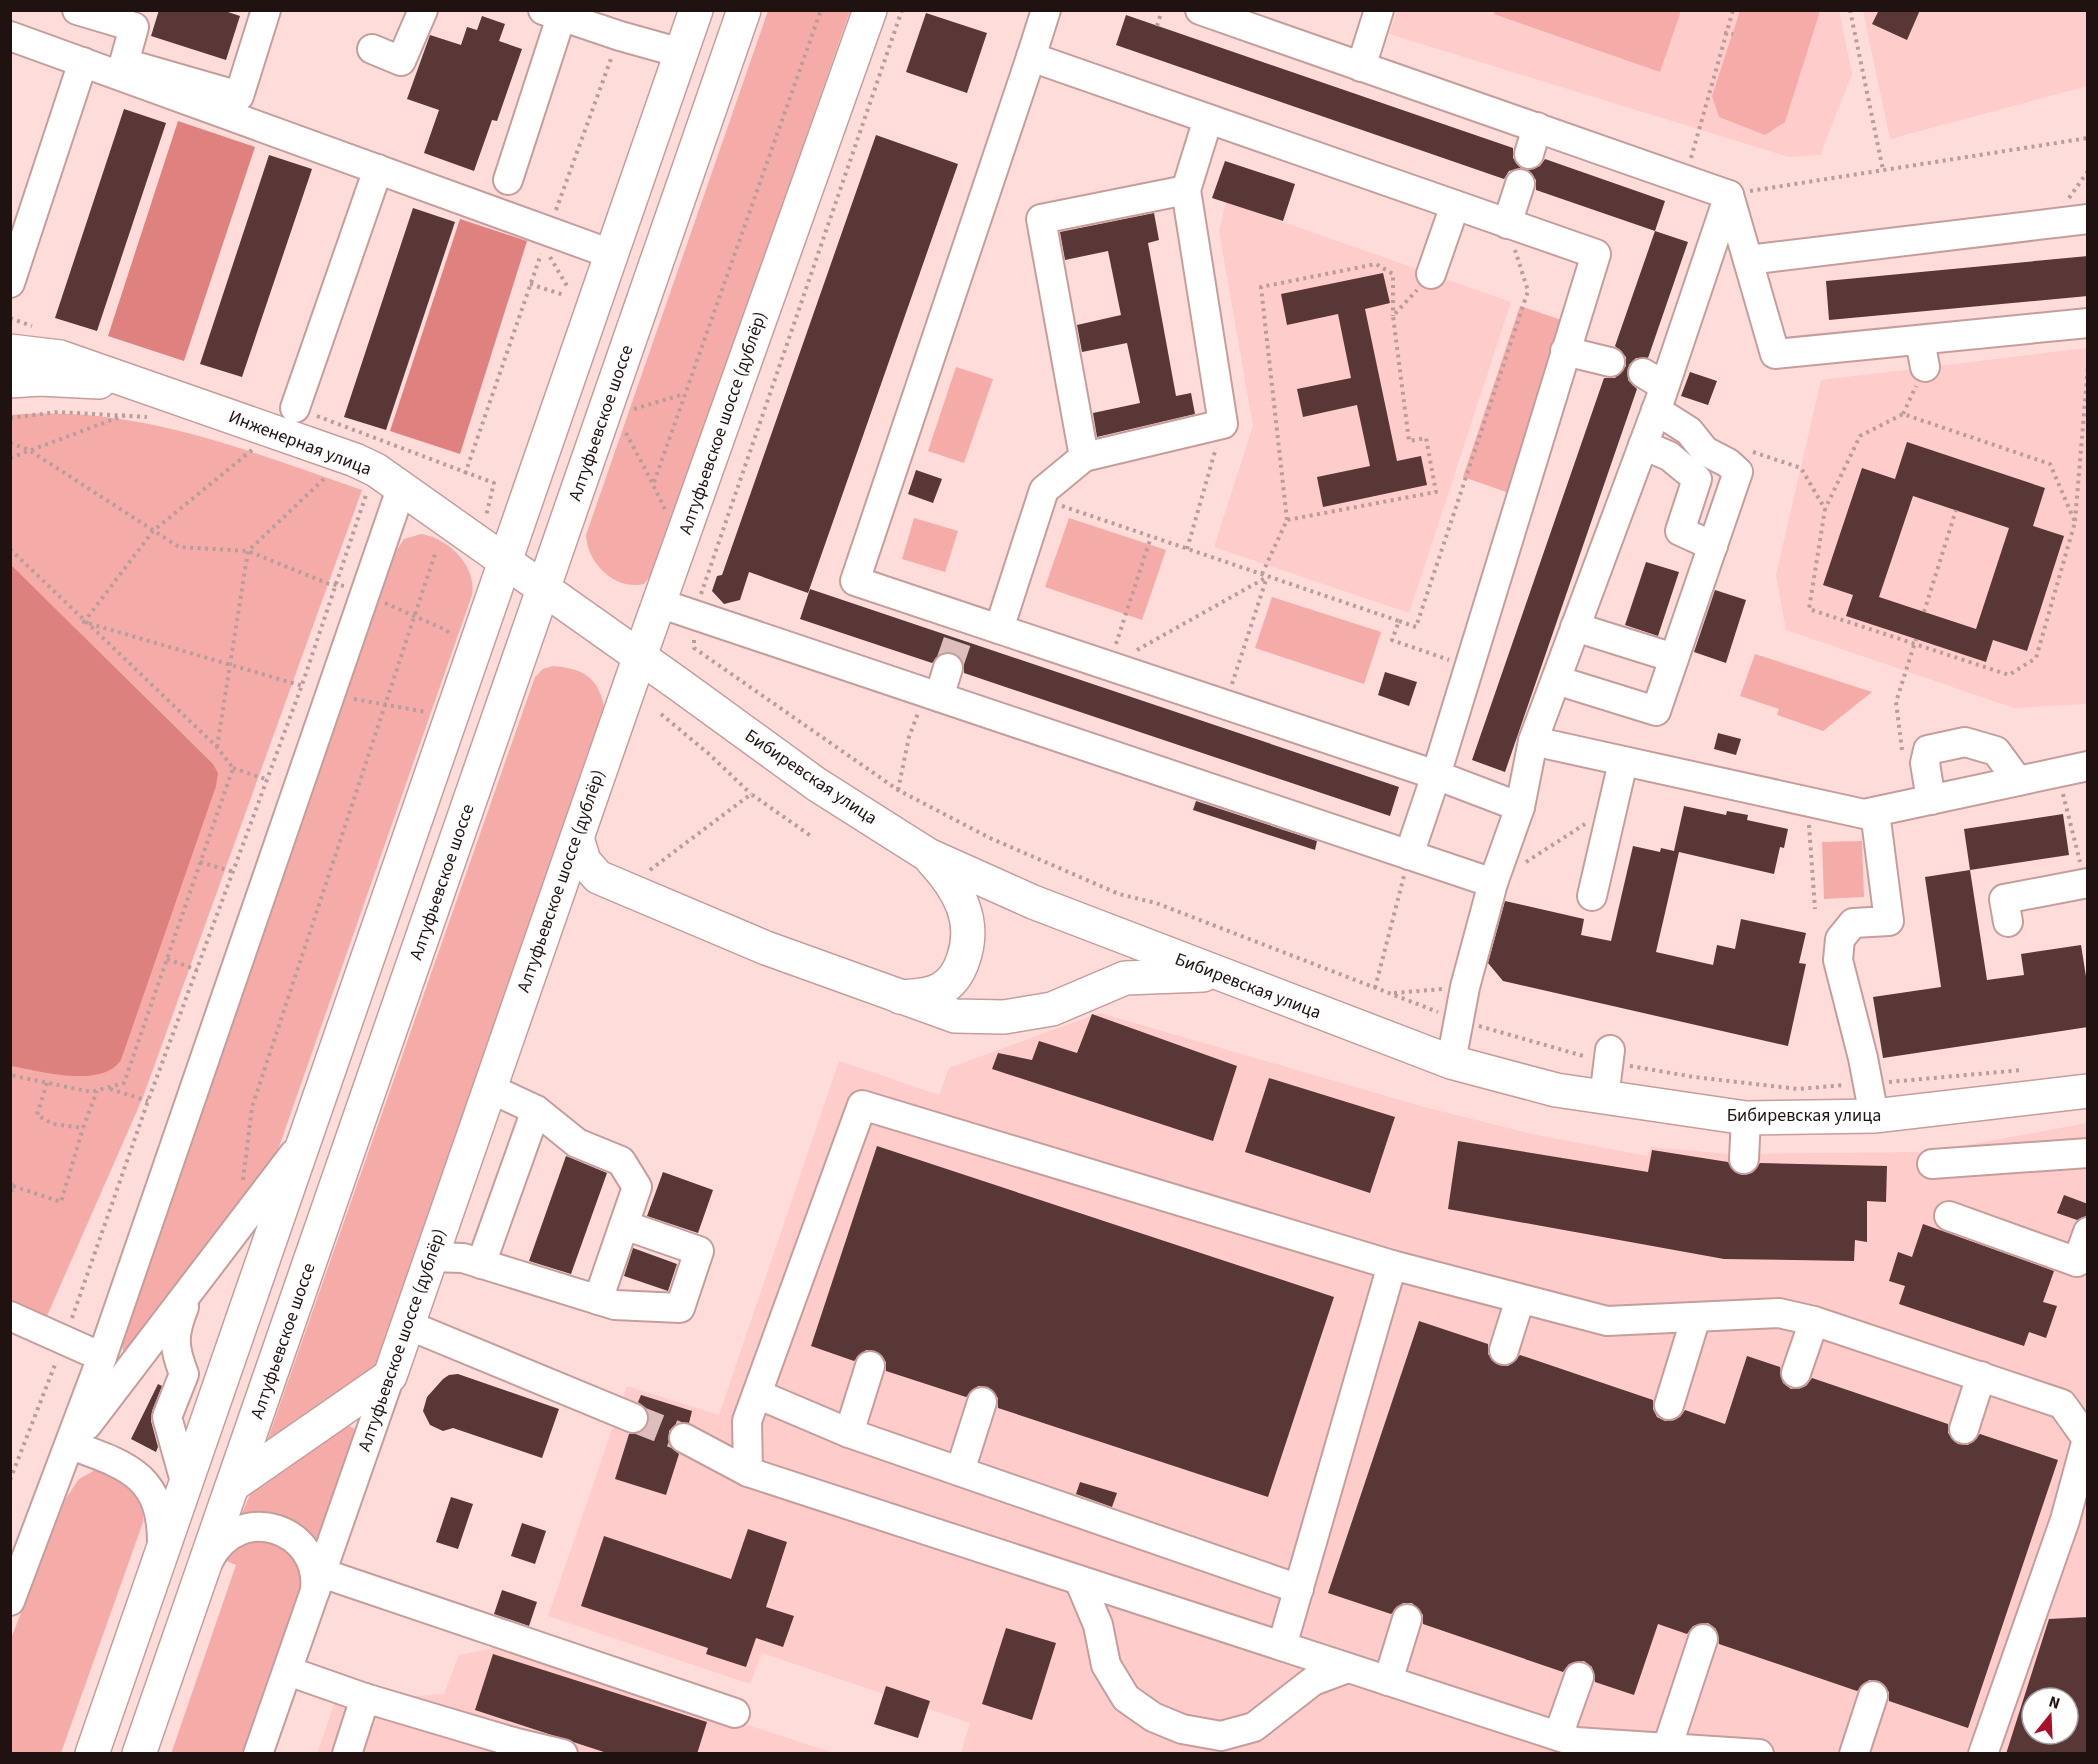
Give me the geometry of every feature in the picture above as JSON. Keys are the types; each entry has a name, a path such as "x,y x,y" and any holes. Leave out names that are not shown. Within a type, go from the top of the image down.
{"main road":[{"path":"92,1754 696,10"},
{"name":"Алтуфьевское шоссе","path":"139,1754 744,10"},
{"name":"Алтуфьевское шоссе (дублёр)","path":"390,1376 548,917 870,10"},
{"name":"Инженерная улица","path":"10,351 60,357 347,457 376,470 505,561"},
{"name":"Инженерная улица","path":"10,381 95,381 177,398"},
{"name":"Бибиревская улица","path":"505,561 816,784 928,855 1033,902 1217,975 1450,1062 1546,1088 1746,1118 1874,1116 2088,1091"},
{"path":"577,838 584,861 598,878 642,884 898,998 955,1016 1004,1017 1052,1009 1125,978 1217,975"},
{"path":"898,998 930,994 942,989 954,979 968,947 970,930 963,905 951,880 928,855"},
{"path":"548,917 568,900 642,884"},
{"path":"233,1485 390,1376"}],"street":[{"path":"77,10 134,27 124,63 239,96 266,10"},
{"path":"372,49 401,61 423,10"},
{"path":"1046,10 855,581 962,628 999,629 1436,775 1520,807"},
{"path":"1200,10 1361,67 1533,141 1729,195"},
{"path":"1361,67 1379,10"},
{"path":"508,180 552,14 681,53"},
{"path":"10,36 612,254"},
{"path":"1030,57 1596,254 1436,775 1409,855"},
{"path":"10,283 83,62"},
{"path":"999,629 1044,490 1084,457 1223,424 1186,189 1208,119"},
{"path":"295,408 378,169"},
{"path":"1507,224 1520,184"},
{"path":"1084,457 1041,219 1186,189"},
{"path":"1729,195 1775,354 1923,353 2088,323"},
{"path":"1450,1062 1465,987 1493,883 1520,807 1533,741 1643,445 1654,390 1729,195"},
{"path":"1431,274 1455,205"},
{"path":"1748,260 2088,219"},
{"path":"10,335 60,357"},
{"path":"1565,351 1610,362"},
{"path":"1556,680 1656,711 1713,546 1738,472 1728,463 1705,451 1654,390"},
{"path":"1643,445 1669,456 1697,479 1680,531 1713,546"},
{"path":"10,1601 71,1445 109,1366 401,489"},
{"path":"659,603 1493,883"},
{"path":"1575,627 1674,658"},
{"path":"932,695 948,668"},
{"path":"1533,741 1849,813 1875,812 2088,766"},
{"path":"1931,800 1925,763 1928,750 1965,742 1996,751 2018,781"},
{"path":"1592,896 1623,762"},
{"path":"1874,1116 1838,960 1840,939 1853,923 1889,921 1875,812"},
{"path":"2008,922 2004,898 2086,883"},
{"path":"1604,1098 1610,1056"},
{"path":"489,1088 536,1110 577,1143 621,1161 637,1187 598,1300"},
{"path":"748,1472 747,1421 862,1105 1392,1265 1607,1321 1779,1313 1814,1321 2062,1404 2087,1439 2065,1520 1983,1754"},
{"path":"481,1264 536,1110"},
{"path":"1744,1159 1746,1118"},
{"path":"109,1366 192,1288 275,1181 312,1120"},
{"path":"1932,1164 2088,1153"},
{"path":"1949,1216 2077,1262 2088,1232"},
{"path":"431,1257 463,1258 615,1305 680,1308 699,1251 624,1225"},
{"path":"1282,1646 1392,1265"},
{"path":"186,1485 167,1417 184,1374 174,1346 175,1335 192,1288"},
{"path":"1504,1350 1520,1299"},
{"path":"10,1316 109,1366"},
{"path":"1669,1405 1696,1317"},
{"path":"1796,1373 1814,1321"},
{"path":"408,1325 633,1418"},
{"path":"849,1433 870,1366"},
{"name":"Алтуфьевское шоссе (дублёр)","path":"258,1754 390,1376"},
{"path":"1964,1429 1981,1376"},
{"path":"757,1394 849,1433 1299,1588"},
{"path":"960,1471 982,1402"},
{"path":"684,1438 748,1472 1576,1742 1759,1754"},
{"path":"71,1445 124,1466 149,1488 160,1509 160,1557"},
{"path":"203,1572 217,1546 233,1531 256,1526 272,1528 295,1541 306,1554 318,1584 735,1713"},
{"path":"1079,1580 1098,1625 1106,1665 1126,1698 1153,1717 1182,1728 1221,1736 1254,1727 1313,1681 1348,1668"},
{"path":"1388,1681 1407,1619"},
{"path":"1667,1748 1703,1639"},
{"path":"288,1671 512,1748 563,1754"},
{"path":"1558,1736 1579,1677"},
{"path":"1854,1754 1873,1696"},
{"path":"347,1754 365,1698"}],"path":[{"path":"653,485 821,10"},
{"path":"902,10 694,615 694,648 823,740 898,790 990,838 1119,894 1156,903 1459,1020 1694,1077 1798,1089 2030,1070"},
{"path":"1157,26 1162,10"},
{"path":"1700,130 1724,33 1733,10"},
{"path":"1850,10 1883,170"},
{"path":"1724,33 1732,34"},
{"path":"1729,195 2088,138"},
{"path":"1041,499 1416,627 1528,291 1507,224"},
{"path":"543,246 567,286"},
{"path":"1262,574 1287,520 1261,287 1376,264 1393,274 1393,316 1409,441 1426,438 1436,492 1287,520"},
{"path":"1393,316 1431,274"},
{"path":"530,284 564,295"},
{"path":"2075,522 2050,464 1903,414 1860,436 1825,509 1809,609 1915,641 2009,675 2036,658 2075,522 2088,366"},
{"path":"632,415 635,407 685,394"},
{"path":"295,408 389,441 494,483"},
{"path":"10,418 58,412 128,414 149,417"},
{"path":"10,458 128,414"},
{"path":"1187,549 1223,424"},
{"path":"628,429 626,435 669,516"},
{"path":"10,443 29,450 179,547 248,551 365,594 446,630 452,636 449,647"},
{"path":"84,622 153,531 255,448 244,444"},
{"path":"1801,468 1825,509"},
{"path":"217,747 232,664 248,551 330,474 320,470"},
{"path":"10,1480 64,1342 148,1101 268,780 369,486"},
{"path":"1924,612 1956,510"},
{"path":"1109,666 1151,537"},
{"path":"10,549 217,747 232,768 268,780"},
{"path":"242,1186 252,1107 435,554"},
{"path":"1109,666 1267,576"},
{"path":"1226,705 1267,576"},
{"path":"1399,621 1392,640 1468,667"},
{"path":"84,622 331,694 427,712 430,701"},
{"path":"1904,759 1896,702 1915,641"},
{"path":"898,790 909,738 932,695"},
{"path":"661,714 709,754 751,794 811,836"},
{"path":"10,1075 97,1091 124,1083 232,768"},
{"path":"2058,772 2086,883"},
{"path":"642,884 751,794"},
{"path":"1808,803 1815,909"},
{"path":"1493,883 1613,805"},
{"path":"1375,988 1409,855"},
{"path":"200,862 234,872"},
{"path":"167,959 197,970"},
{"path":"1392,993 1465,987"},
{"path":"47,1083 37,1115 53,1124 83,1128"},
{"path":"110,1089 148,1101"},
{"path":"10,1196 12,1185 61,1202 83,1128 97,1091"}],"shaded area":[{"path":"1681,10 1660,72 1494,14 1495,11"},
{"path":"768,11 850,11 655,570 644,584 623,583 605,573 597,565 588,546 586,535"},
{"path":"1397,11 1839,11 1852,74 1820,155 1789,157 1389,34"},
{"path":"1740,11 1820,11 1785,122 1765,135 1719,117 1712,96"},
{"path":"1863,11 2087,11 2087,86 1890,139"},
{"path":"178,121 255,147 184,361 108,336"},
{"path":"1226,202 1511,302 1409,613 1214,547 1253,426 1219,231"},
{"path":"460,219 527,241 460,454 390,431"},
{"path":"1520,306 1567,322 1509,493 1463,477"},
{"path":"2087,348 2087,704 2014,708 1786,630 1776,575 1821,380"},
{"path":"956,367 993,379 964,463 928,451"},
{"path":"58,414 103,417 147,424 233,446 362,490 143,1097 43,1325 11,1307 11,415"},
{"path":"914,518 958,531 945,572 902,559"},
{"path":"1069,518 1166,550 1142,620 1045,587"},
{"path":"421,534 441,541 458,555 470,574 472,595 273,1164 124,1355 122,1346 387,565 404,539"},
{"path":"11,565 213,764 218,773 216,786 121,1060 112,1069 100,1074 70,1076 11,1066"},
{"path":"1272,597 1381,632 1364,684 1255,648"},
{"path":"1755,654 1872,692 1823,731 1777,715 1779,709 1740,696"},
{"path":"553,666 573,669 587,676 597,688 604,706 379,1366 264,1450 535,677 543,669"},
{"path":"1862,841 1864,897 1824,899 1822,842"},
{"path":"1100,1013 1424,1107 1532,1134 1647,1156 1651,1147 1728,1154 1930,1152 2087,1123 2087,1753 961,1753 970,1723 762,1653 750,1684 548,1616 627,1386 719,1415 839,1061 939,1095 949,1068"},
{"path":"345,1423 356,1430 314,1549 239,1520 252,1490"},
{"path":"97,1469 122,1480 136,1496 143,1513 143,1522 61,1753 11,1753 10,1641 66,1498 79,1479"},
{"path":"263,1535 299,1558 301,1586 242,1753 171,1754 236,1565 224,1560 228,1552"},
{"path":"499,1647 834,1753 317,1754 341,1684 388,1698 444,1694 459,1655"}],"building":[{"path":"159,10 222,10 240,16 226,60 151,36"},
{"path":"1879,10 1920,10 1907,40 1872,24"},
{"path":"926,13 987,33 967,93 906,72"},
{"path":"1126,15 1513,148 1513,158 1521,168 1509,171 1504,179 1116,45"},
{"path":"482,16 505,24 499,41 522,49 497,121 492,120 474,171 424,153 439,110 407,99 430,35 461,45 467,27 477,30"},
{"path":"124,109 166,123 97,331 55,318"},
{"path":"876,135 958,164 808,593 749,572 740,600 724,604 712,591 717,576 722,575"},
{"path":"269,155 312,169 242,377 200,364"},
{"path":"1545,159 1665,201 1655,231 1536,190 1536,180 1528,170 1540,166"},
{"path":"1225,161 1295,184 1283,221 1212,198"},
{"path":"413,208 455,222 386,430 344,417"},
{"path":"1154,213 1159,240 1148,243 1176,396 1191,393 1195,414 1097,437 1093,413 1140,403 1127,343 1082,352 1077,325 1121,315 1108,251 1065,260 1060,232"},
{"path":"1655,231 1688,242 1648,358 1636,358 1629,365 1628,380 1637,389 1505,772 1472,760 1604,378 1615,378 1626,366 1626,357 1615,346"},
{"path":"2088,256 2088,296 1829,320 1826,281"},
{"path":"1383,273 1390,303 1365,309 1397,461 1421,456 1427,485 1323,507 1317,477 1370,466 1357,405 1303,417 1297,389 1351,378 1338,314 1287,325 1281,294"},
{"path":"1690,372 1717,381 1708,405 1681,396"},
{"path":"1907,442 2045,488 2033,526 2064,536 2027,651 1993,640 1986,662 1846,616 1853,595 1823,585 1862,468 1895,479","holes":["1913,496 2009,528 1976,629 1879,597"]},
{"path":"916,470 942,479 933,503 908,494"},
{"path":"1646,562 1679,572 1658,636 1625,625"},
{"path":"810,589 1399,787 1390,816 964,673 964,664 953,652 944,652 932,663 800,619"},
{"path":"1715,590 1746,600 1726,663 1694,652"},
{"path":"1385,672 1417,682 1409,706 1378,695"},
{"path":"1718,733 1741,739 1736,755 1714,749"},
{"path":"1196,801 1317,841 1315,850 1193,810"},
{"path":"1684,806 1726,815 1727,811 1748,815 1747,820 1788,829 1784,848 1780,847 1774,874 1679,852 1656,952 1713,965 1717,945 1735,949 1741,919 1806,933 1799,963 1806,964 1788,1046 1503,981 1488,963 1505,901 1584,919 1581,935 1611,941 1633,846 1660,852 1661,848 1674,851"},
{"path":"2063,814 2069,855 1970,870 1964,829"},
{"path":"1970,870 1987,980 2024,975 2021,954 2081,945 2088,989 2088,1027 1883,1058 1873,997 1941,987 1925,877"},
{"path":"1092,1014 1237,1066 1213,1141 992,1069 998,1053 1032,1060 1039,1041 1077,1053"},
{"path":"1269,1078 1395,1117 1370,1193 1245,1152"},
{"path":"1458,1141 1648,1172 1652,1150 1728,1162 1735,1172 1743,1175 1752,1173 1760,1163 1887,1166 1886,1202 1867,1201 1867,1242 1855,1240 1854,1261 1724,1259 1448,1209"},
{"path":"877,1146 1334,1297 1268,1497 998,1408 998,1398 988,1387 978,1386 966,1397 886,1371 886,1362 875,1351 866,1350 854,1361 811,1346"},
{"path":"566,1156 607,1173 571,1274 529,1261"},
{"path":"663,1172 713,1190 698,1233 647,1216"},
{"path":"2064,1195 2088,1204 2086,1216 2077,1220 2057,1213"},
{"path":"1923,1224 2054,1271 2043,1302 2057,1306 2046,1338 2029,1332 2024,1346 1899,1304 1905,1286 1889,1281 1898,1252 1912,1257"},
{"path":"633,1248 677,1264 668,1291 624,1276"},
{"path":"1419,1321 1488,1344 1488,1354 1499,1365 1508,1366 1520,1355 1653,1400 1653,1409 1657,1417 1665,1421 1680,1417 1685,1410 1725,1424 1747,1356 1780,1367 1783,1383 1791,1389 1806,1386 1812,1378 1948,1424 1948,1433 1958,1444 1968,1445 1980,1434 2058,1460 1968,1728 1889,1701 1889,1692 1879,1681 1869,1680 1857,1691 1719,1644 1716,1629 1708,1623 1693,1626 1687,1634 1658,1624 1634,1695 1595,1682 1592,1667 1584,1661 1569,1664 1563,1672 1423,1624 1423,1615 1412,1603 1403,1603 1391,1614 1328,1593"},
{"path":"458,1374 559,1409 542,1458 453,1428 443,1431 430,1425 423,1411 427,1397 443,1379 449,1375"},
{"path":"158,1384 162,1386 152,1411 151,1421 158,1447 156,1452 131,1439"},
{"path":"641,1395 692,1411 689,1423 676,1424 669,1431 670,1446 679,1454 666,1495 615,1479 629,1434 643,1431 648,1424 646,1408 638,1402"},
{"path":"1080,1482 1117,1493 1112,1507 1076,1494"},
{"path":"451,1497 473,1504 458,1549 436,1542"},
{"path":"522,1523 546,1531 535,1564 511,1556"},
{"path":"748,1529 787,1542 766,1607 794,1616 783,1647 756,1638 746,1667 706,1654 708,1648 581,1606 604,1536 731,1579"},
{"path":"502,1590 537,1602 529,1626 494,1614"},
{"path":"2088,1617 2088,1754 2006,1754 2020,1710 2020,1746 2080,1746 2080,1686 2028,1686 2049,1619"},
{"path":"1006,1628 1056,1643 1032,1720 982,1704"},
{"path":"493,1654 707,1722 697,1754 610,1754 475,1710"},
{"path":"886,1686 930,1701 918,1738 874,1724"}],"tunnel":[{"path":"948,668 958,639"},
{"path":"633,1418 684,1438"}]}
